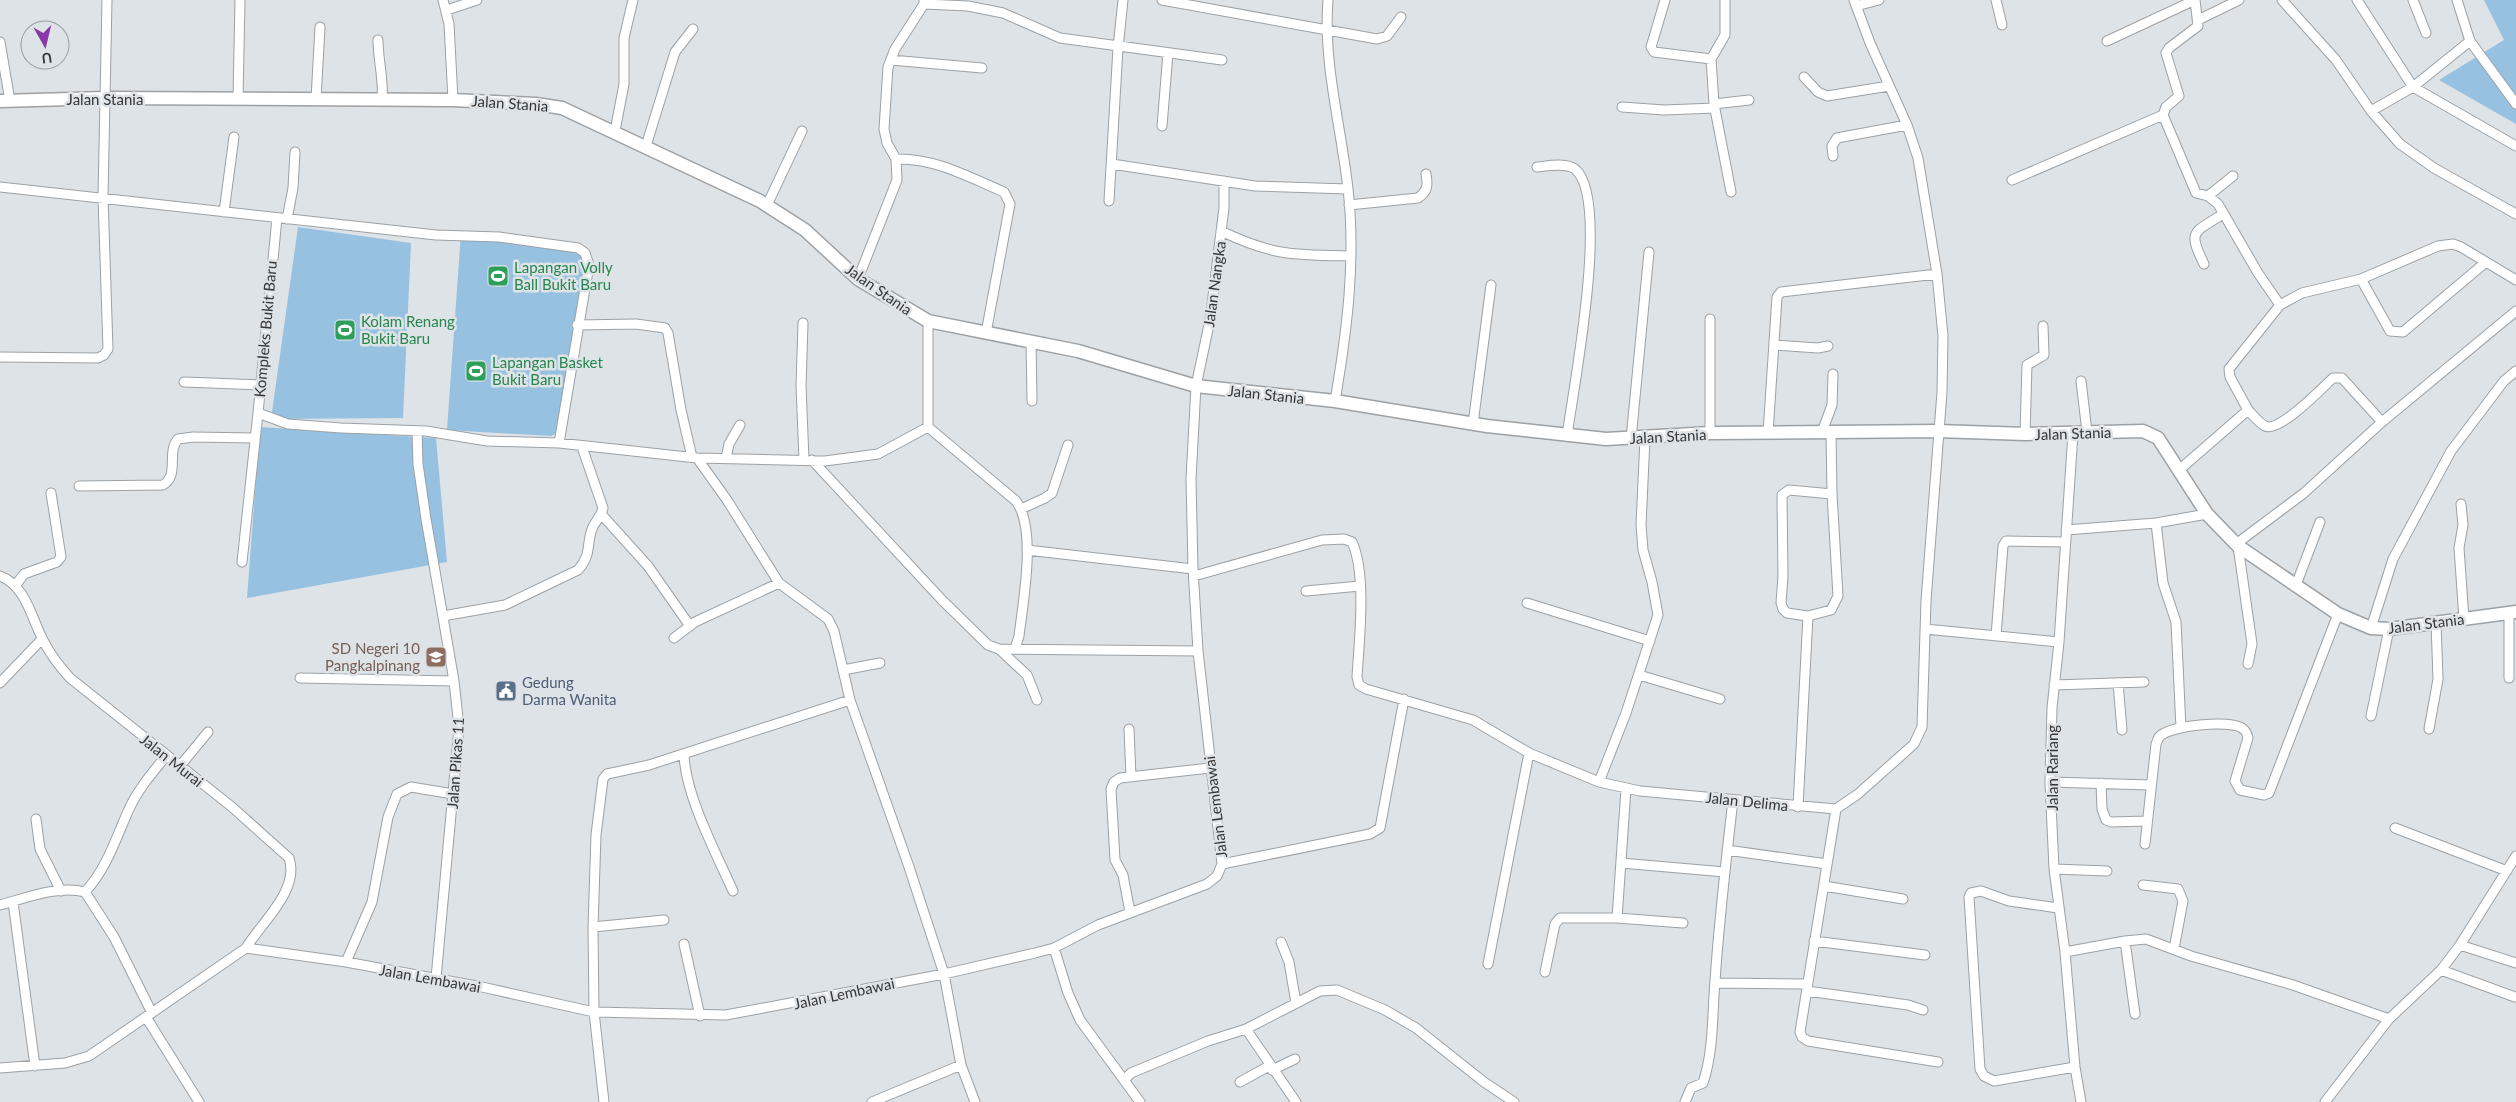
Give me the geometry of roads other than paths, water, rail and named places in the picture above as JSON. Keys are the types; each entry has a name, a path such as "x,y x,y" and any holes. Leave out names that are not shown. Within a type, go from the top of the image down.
{"street":[{"path":"0,357 98,358 104,355 108,349 103,197 103,114 107,0"},
{"path":"238,99 240,0"},
{"path":"443,0 447,10 453,100"},
{"path":"447,10 477,0"},
{"path":"615,131 624,84 624,38 633,0 622,0"},
{"path":"1108,201 1123,0"},
{"path":"1162,0 1382,39 1387,36 1401,18"},
{"path":"1328,0 1326,29 1332,92 1348,188 1350,256 1346,336 1335,401"},
{"path":"1664,0 1651,47 1654,52 1711,59"},
{"path":"1725,0 1725,35 1711,59 1714,106 1731,192"},
{"path":"1879,0 1855,3 1889,86 1908,125 1918,158 1937,274 1943,336 1942,392 1925,629 1922,727 1914,744 1858,794 1836,810 1800,1032 1802,1037 1808,1041 1938,1062"},
{"path":"1996,0 2002,25"},
{"path":"2012,180 2163,115 2166,108 2179,96 2166,54 2169,48 2195,31 2198,26 2195,0 2107,41"},
{"path":"2198,20 2239,0"},
{"path":"2282,0 2336,60 2371,112 2400,144 2434,168 2516,214"},
{"path":"2357,0 2413,87 2516,146"},
{"path":"2413,0 2426,33"},
{"path":"2457,0 2470,41 2516,104"},
{"path":"858,278 894,188 897,173 896,159 887,143 884,129 886,84 891,60 895,49 924,2 968,3 1003,14 1060,38 1118,48 1222,60"},
{"path":"316,100 320,27"},
{"path":"646,146 675,52 693,29"},
{"path":"378,40 378,61 383,86 382,100"},
{"path":"2371,112 2413,87 2470,41"},
{"path":"0,42 5,100"},
{"path":"1162,126 1168,53"},
{"path":"891,60 982,68"},
{"path":"1804,77 1818,92 1827,96 1889,86"},
{"name":"Jalan Stania","path":"5,100 105,98 453,100 536,104 562,108 615,131 767,205 805,230 858,278 907,310 928,321 1078,352 1196,386 1335,401 1473,424 1567,436 1631,439 1710,433 1938,431 2025,434 2149,432 2158,438 2207,514 2237,545 2338,614 2371,628 2389,629 2512,612"},
{"path":"1622,106 1664,110 1714,106 1749,100"},
{"path":"2163,115 2196,193 2215,200 2280,305"},
{"path":"1833,156 1833,143 1841,136 1908,125"},
{"path":"767,205 802,131"},
{"path":"224,212 234,136"},
{"name":"Kompleks Bukit Baru","path":"295,152 293,188 282,218 258,413 288,424 341,428 404,429 487,441 559,443 582,447 627,449 695,457 808,460 849,459 878,454 928,427"},
{"path":"896,159 910,158 944,166 1004,192 1008,196 1010,204 986,333"},
{"path":"1112,164 1255,186 1348,188"},
{"path":"1537,167 1566,166 1575,169 1583,184 1590,213 1591,259 1567,436"},
{"path":"1349,205 1418,198 1424,194 1428,186 1426,174"},
{"path":"2208,196 2233,176"},
{"name":"Jalan Nangka","path":"1196,386 1210,320 1221,231 1224,181"},
{"path":"0,187 426,234 499,238 578,248 585,253 588,265 559,443"},
{"path":"2204,264 2193,243 2193,237 2196,232 2223,214"},
{"path":"1221,231 1254,247 1270,252 1292,255 1350,256"},
{"path":"2382,422 2342,378 2338,377 2333,378 2296,412 2272,427 2265,427 2248,410 2230,377 2229,369 2280,305 2302,293 2361,279 2438,246 2453,244 2516,280"},
{"path":"1631,439 1649,252"},
{"path":"2361,279 2390,331 2398,333 2404,332 2486,262"},
{"path":"1768,433 1778,297 1781,292 1937,274"},
{"path":"1473,424 1491,285"},
{"path":"2248,664 2252,644 2237,545 2304,493 2382,422 2516,311"},
{"path":"1710,319 1710,433"},
{"path":"928,321 928,427 1016,502 1021,509 1026,550 1019,636 1015,649"},
{"path":"803,323 801,386 808,460 942,600 988,645 999,649 1198,651"},
{"path":"577,325 636,324 665,328 668,333 681,410 695,457 727,500 779,583 828,619 834,631 850,700 900,839 944,974 960,1065 975,1102"},
{"path":"2025,434 2027,364 2044,355 2043,326"},
{"path":"1031,341 1032,401"},
{"path":"1774,345 1818,348 1828,346"},
{"path":"2371,628 2393,559 2446,459 2504,381 2516,371"},
{"path":"1832,494 1789,490 1782,496 1782,602 1783,609 1787,613 1808,616 1832,610 1838,596 1832,494 1827,432 1832,405 1833,374"},
{"path":"2080,381 2087,432"},
{"path":"184,382 260,385"},
{"name":"Jalan Lembawai","path":"246,948 346,962 436,978 594,1012 700,1016 751,1012 944,974 1054,948 1086,930 1207,884 1217,876 1222,864 1198,651 1193,572 1191,480 1196,386"},
{"path":"2178,471 2248,410"},
{"path":"242,562 258,413"},
{"path":"726,458 732,437 740,425"},
{"name":"Jalan Pikas 11","path":"416,431 418,464 454,681 459,727 436,978"},
{"name":"Jalan Rariang","path":"2073,433 2059,642 2054,685 2050,782 2054,869 2065,952 2075,1067 2081,1102"},
{"path":"79,486 163,485 173,472 173,448 178,439 193,437 254,438"},
{"path":"1599,782 1639,675 1658,615 1652,582 1643,550 1641,525 1644,438"},
{"path":"1021,509 1052,493 1068,445"},
{"path":"443,616 505,604 578,570 587,557 592,530 602,515 603,508 582,447"},
{"path":"15,586 24,574 56,562 61,556 51,493"},
{"path":"2461,504 2463,525 2459,548 2464,618"},
{"path":"2066,530 2156,523 2207,514"},
{"path":"602,515 648,566 690,626"},
{"path":"2296,585 2320,522"},
{"path":"2156,523 2162,583 2176,622 2176,669 2181,728"},
{"path":"1026,550 1193,572 1322,540 1344,538 1352,542 1356,550 1360,586 1306,591"},
{"path":"1996,636 2003,546 2006,541 2066,542"},
{"name":"Jalan Murai","path":"0,576 15,586 27,602 42,639 55,661 70,678 232,807 289,858 293,868 282,898 246,948"},
{"path":"674,638 690,626 779,583"},
{"name":"Jalan Delima","path":"1360,586 1357,677 1360,685 1366,689 1473,720 1529,753 1599,782 1626,790 1836,810"},
{"path":"1527,603 1650,641"},
{"path":"2509,678 2512,612"},
{"path":"2145,844 2156,744 2159,737 2181,728 2223,724 2240,726 2246,731 2248,738 2235,781 2236,786 2240,790 2264,795 2269,793 2338,614"},
{"path":"1798,807 1808,616"},
{"path":"2429,729 2438,679 2436,622"},
{"path":"1925,629 2059,642"},
{"path":"2371,716 2389,629"},
{"path":"0,683 42,639"},
{"path":"999,649 1027,675 1037,700"},
{"path":"843,670 880,663"},
{"path":"1639,675 1720,699"},
{"path":"300,678 454,681"},
{"path":"2054,685 2144,682"},
{"path":"2118,683 2122,730"},
{"path":"1222,864 1370,834 1380,828 1404,699"},
{"path":"604,1102 594,1012 593,927 596,836 603,778 608,774 684,754 721,740 850,700"},
{"path":"1129,729 1131,777"},
{"path":"180,766 208,732"},
{"path":"1488,964 1529,753"},
{"path":"684,754 687,778 697,808 733,891"},
{"path":"85,892 107,863 131,805 147,779 166,756"},
{"path":"1130,912 1123,875 1115,860 1111,789 1114,782 1120,778 1210,768"},
{"path":"2050,782 2152,785"},
{"path":"2101,784 2102,809 2106,820 2111,822 2147,822"},
{"path":"346,962 372,902 388,817 397,794 411,787 453,794"},
{"path":"1617,918 1626,790"},
{"path":"1685,1102 1691,1088 1703,1081 1714,1017 1714,983 1733,800"},
{"path":"36,819 40,849 61,891"},
{"path":"2395,828 2507,871"},
{"path":"1727,850 1828,864"},
{"path":"2325,1102 2389,1019 2441,970 2460,945 2516,856"},
{"path":"1620,863 1725,872"},
{"path":"2054,869 2107,871"},
{"path":"2143,885 2178,890 2181,894 2183,901 2174,949"},
{"path":"1824,886 1903,899"},
{"path":"0,906 61,891 75,889 85,892 114,937 149,1015 200,1102"},
{"path":"2058,908 2009,901 1981,891 1971,893 1980,1069 1988,1080 1994,1081 2075,1067"},
{"path":"13,902 35,1066"},
{"path":"1545,972 1555,924 1560,918 1617,918 1683,923"},
{"path":"593,927 664,920"},
{"path":"2065,952 2146,939 2191,956 2293,985 2389,1019"},
{"path":"2125,941 2135,1014"},
{"path":"1281,942 1289,962 1296,1002"},
{"path":"1814,942 1925,955"},
{"path":"684,944 700,1016"},
{"path":"2460,945 2516,963"},
{"path":"0,1068 65,1064 89,1056 246,948"},
{"path":"1054,948 1068,993 1080,1020 1140,1102"},
{"path":"2441,970 2515,997"},
{"path":"1714,983 1807,987 1908,1005 1923,1010"},
{"path":"1124,1079 1131,1073 1208,1041 1246,1029 1320,990 1337,990 1385,1010 1416,1028 1484,1082 1514,1102"},
{"path":"1246,1029 1296,1102"},
{"path":"1240,1082 1295,1059"},
{"path":"872,1102 960,1065"}],"place":[{"name":"Lapangan Volly Ball Bukit Baru","path":"498,276"},
{"name":"Kolam Renang Bukit Baru","path":"345,330"},
{"name":"Lapangan Basket Bukit Baru","path":"476,371"},
{"name":"SD Negeri 10 Pangkalpinang","path":"436,657"},
{"name":"Gedung Darma Wanita","path":"506,691"}]}
